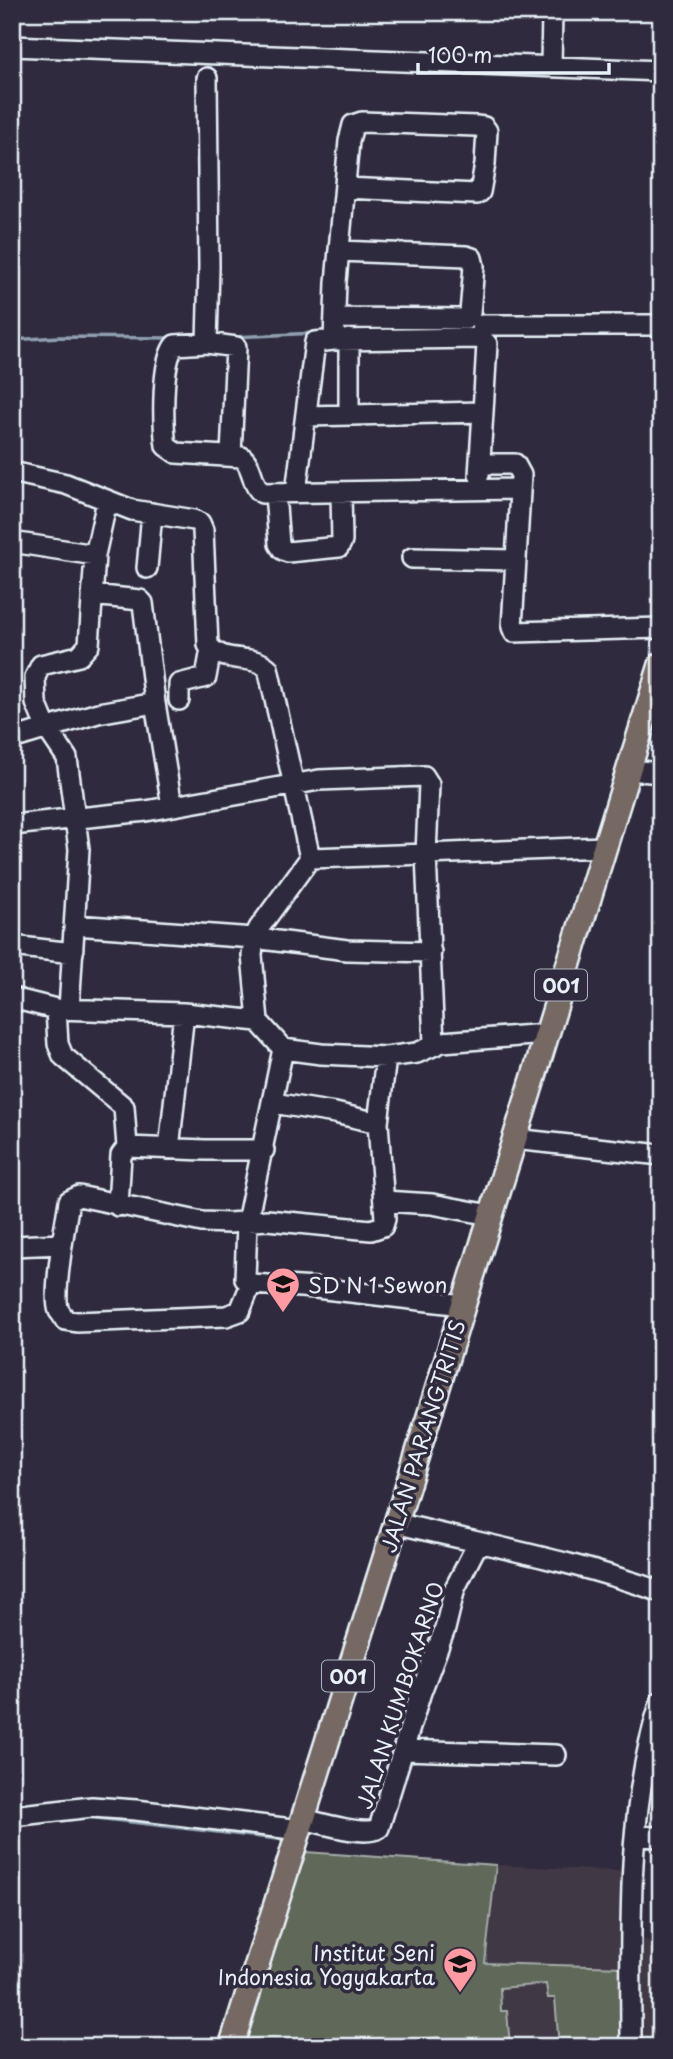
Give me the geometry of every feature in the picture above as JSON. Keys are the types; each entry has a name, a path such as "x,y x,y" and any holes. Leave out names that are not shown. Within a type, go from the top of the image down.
{"main road":[{"name":"JALAN PARANGTRITIS","path":"231,2047 661,665"}],"street":[{"path":"551,66 552,12"},
{"path":"12,46 661,71"},
{"path":"207,78 207,337"},
{"path":"345,188 479,193 485,164 487,131 484,127 476,126 362,122 355,124 350,133 345,188 340,251 337,331 349,414"},
{"path":"296,492 313,345 337,331 466,319 470,311 474,266 472,258 340,251"},
{"path":"482,325 661,325"},
{"path":"337,331 481,338 487,344 479,489"},
{"path":"231,455 237,350 234,346 207,337 175,345 170,354 166,382 166,446 176,453 242,457 248,462 258,492 275,494 520,489"},
{"path":"306,416 483,412"},
{"path":"480,464 515,464 521,475 514,560 514,632 661,628"},
{"path":"12,472 65,484 132,510 194,520 202,526 206,634 211,649 206,677 179,684 179,699"},
{"path":"275,494 279,544 288,552 339,547 342,541 341,492"},
{"path":"107,501 95,555 90,639 79,656 44,663 36,671 36,703 46,727 67,758 79,849 73,953 58,1044 63,1056 124,1107 127,1147 121,1155 118,1206"},
{"path":"147,568 152,513"},
{"path":"12,542 95,555"},
{"path":"412,558 514,560"},
{"path":"92,595 139,600 143,603 155,703 172,806"},
{"path":"211,649 220,655 259,662 268,668 310,858"},
{"path":"12,739 98,713 155,703"},
{"path":"629,770 661,773"},
{"path":"12,825 172,806 293,783 424,776 429,784 426,854 434,1044"},
{"path":"310,858 604,847"},
{"path":"310,858 278,899 254,938 252,965 258,1021 283,1049 386,1057 417,1053 434,1044 546,1034"},
{"path":"75,925 254,938 347,950 431,952"},
{"path":"12,946 73,953"},
{"path":"12,998 62,1009 184,1013 258,1021"},
{"path":"169,1149 184,1013"},
{"path":"283,1049 247,1222 245,1279 251,1284 316,1288 463,1305"},
{"path":"251,1284 240,1311 226,1317 77,1322 65,1320 59,1312 57,1302 62,1244 72,1198 79,1196 202,1222 299,1221 371,1230 383,1226 384,1201 378,1123 386,1057"},
{"path":"272,1103 378,1123"},
{"path":"514,1139 661,1156"},
{"path":"127,1147 264,1150"},
{"path":"384,1201 432,1204 491,1215"},
{"path":"12,1246 62,1244"},
{"path":"396,1523 547,1558 661,1592"},
{"name":"JALAN KUMBOKARNO","path":"302,1825 377,1830 381,1825 421,1692 445,1629 455,1588 478,1543"},
{"path":"631,2047 631,1948 636,1836 655,1751 661,1701"},
{"path":"403,1750 556,1755"},
{"path":"12,1816 92,1807 302,1825"},
{"path":"636,1836 661,1837"}],"shaded area":[{"name":"Institut Seni Indonesia Yogyakarta","path":"305,1852 635,1872 633,1939 661,1942 661,2047 242,2047"}],"green space":[{"name":"Institut Seni Indonesia Yogyakarta","path":"305,1852 496,1865 485,1963 625,1967 626,2047 559,2047 555,1998 548,1998 546,1984 500,1988 501,2011 507,2011 510,2047 439,2047 438,2037 361,2047 242,2047"}],"waterway":[{"path":"233,337 316,333"},
{"path":"12,340 59,337 172,338"},
{"path":"88,1817 286,1840"}],"place":[{"name":"SD N 1 Sewon","path":"283,1314"},
{"name":"Institut Seni Indonesia Yogyakarta","path":"460,1994"}]}
